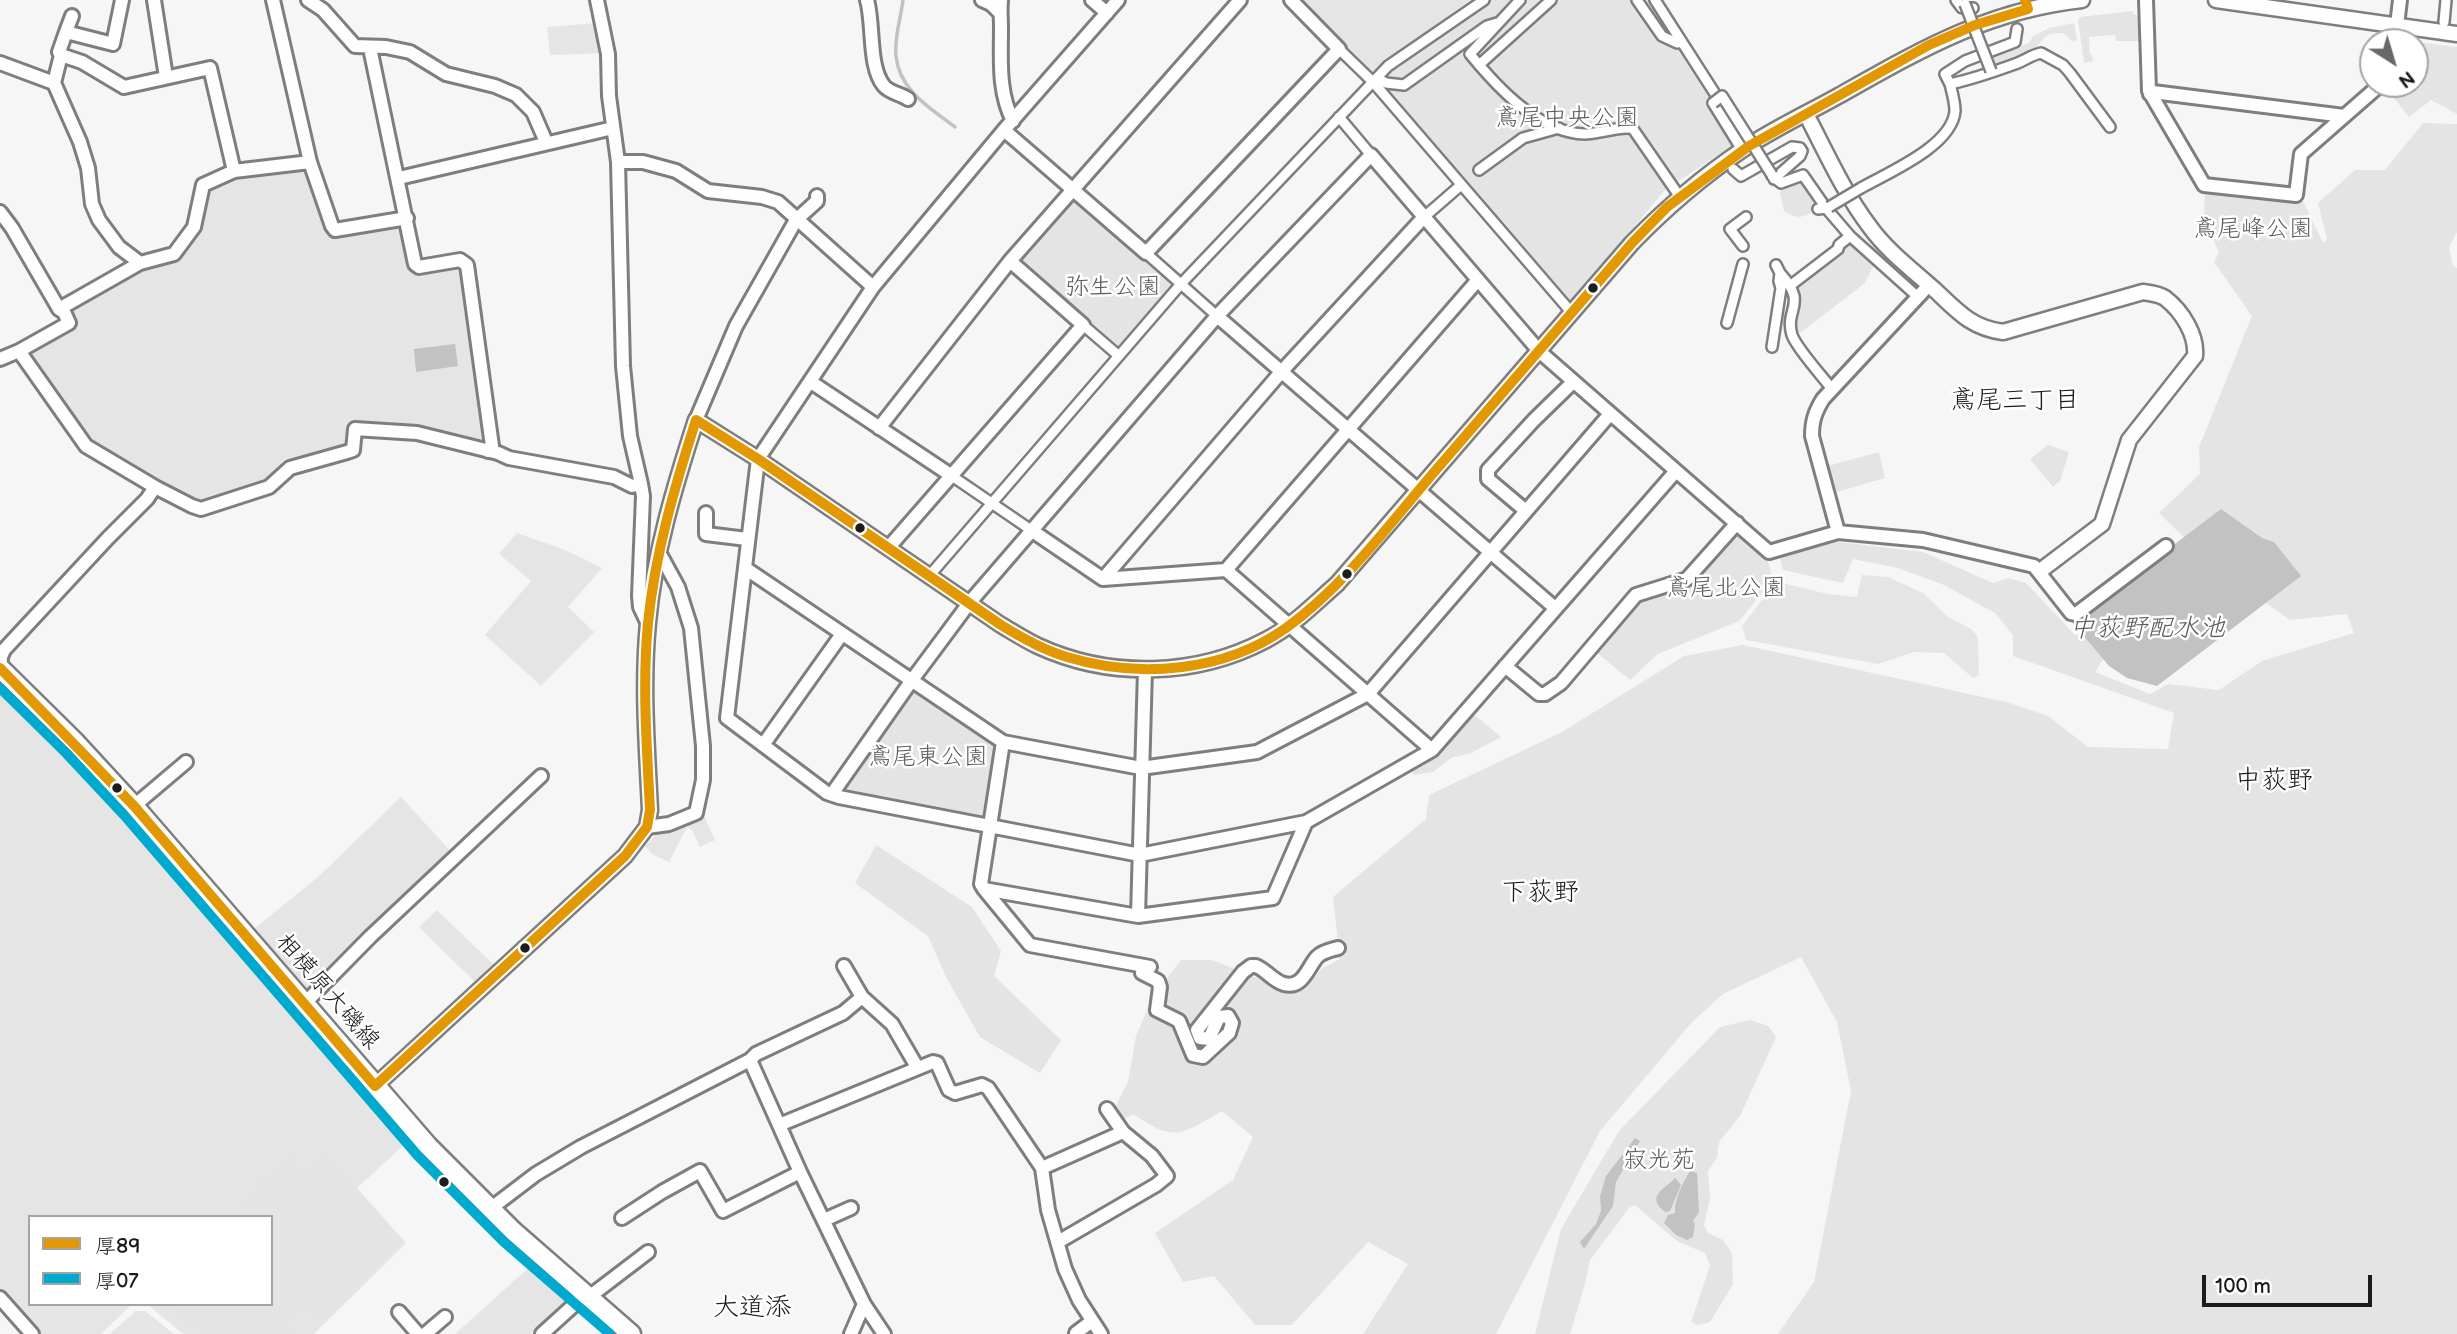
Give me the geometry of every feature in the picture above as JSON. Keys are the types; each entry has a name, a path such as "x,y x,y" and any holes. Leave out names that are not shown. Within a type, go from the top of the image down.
{"main road":[{"name":"相模原大磯線","path":"0,668 76,743 134,806 428,1146 490,1209 631,1334"}],"street":[{"path":"66,32 118,45 122,0"},
{"path":"154,0 166,77"},
{"path":"273,0 310,162 332,226 335,230 407,218"},
{"path":"308,0 323,10 349,43 355,46 386,47 410,52 446,74 516,94 533,112 545,142"},
{"path":"597,0 608,54 618,162 622,366 630,436 643,496 639,596 640,607 648,624"},
{"path":"867,0 875,66 882,85 908,99"},
{"path":"982,0 1000,6 1002,87 1009,126 1072,190 1555,608"},
{"path":"1091,0 1107,13"},
{"path":"1118,0 873,288 758,458 727,718 827,793 839,797 1140,855 1307,822 1432,750 1675,471"},
{"path":"879,428 1010,261 1240,0"},
{"path":"1292,0 1339,49 1375,80 1461,185 1573,313"},
{"path":"930,575 1180,285 1388,66 1485,0"},
{"path":"1520,0 1470,54 1486,74 1534,116 1559,128 1582,134 1628,127 1633,130 1680,197"},
{"path":"1479,65 1551,0"},
{"path":"1636,0 1662,36 1677,43 1682,42"},
{"path":"1655,0 1745,148"},
{"path":"696,420 758,458 1001,625 1039,646 1078,660 1113,667 1145,670 1202,664 1266,640 1290,625 1337,584 1632,243 1680,197 1745,148 1929,45 1975,25 2028,9 2082,0"},
{"path":"2146,0 2150,94 2204,185 2296,195 2301,154 2365,98"},
{"path":"2216,0 2457,34"},
{"path":"2398,26 2400,0"},
{"path":"2444,22 2446,0"},
{"path":"1964,3 1991,71"},
{"path":"72,16 59,52 61,55 54,83 80,142 88,168 92,204 99,220 119,247 140,263"},
{"path":"1375,80 1404,85 1487,26 1500,22"},
{"path":"1824,208 1923,152 1946,133 1955,110 1950,83 1945,74 1965,61 2015,42 2017,29"},
{"path":"370,48 415,264 419,267 460,260 467,265 492,446 488,451"},
{"path":"1146,253 1339,49"},
{"path":"1950,83 1979,78 2041,52 2070,73 2110,127"},
{"path":"61,55 82,62 124,87 210,68 234,171"},
{"path":"0,63 54,83"},
{"path":"2150,94 2153,92 2344,116"},
{"path":"1745,148 1713,103 1722,96 1773,177 1781,183 1804,175 1824,208 1850,236 1918,298"},
{"path":"1806,114 1871,230 1967,320 1985,330 2003,332 2143,292 2164,297 2192,333 2196,344 2194,356 2129,440 2102,524 2040,570"},
{"path":"1339,117 1540,352 1769,552 1838,532 1923,540 2034,566 2040,570 2071,613 2076,614 2166,546"},
{"path":"399,178 613,128"},
{"path":"1479,170 1523,138 1559,128"},
{"path":"1733,169 1741,176 1792,147 1800,148 1800,156 1773,177"},
{"path":"832,794 970,603 1031,530 1217,316 1371,155"},
{"path":"59,309 140,263 174,254 194,227 202,185 234,171 310,162"},
{"path":"618,162 643,162 676,171 708,191 762,197 778,202 873,288"},
{"path":"1103,579 1282,371 1423,218 1461,185"},
{"path":"374,1086 625,856 647,827 650,810 645,708 648,624 677,479 696,420 736,326 796,220 817,201 817,196"},
{"path":"0,212 69,323 0,359"},
{"path":"1743,246 1730,229 1745,217"},
{"path":"1791,285 1838,249 1850,236"},
{"path":"1010,261 1119,356"},
{"path":"1727,323 1743,264"},
{"path":"1772,346 1781,288 1778,269 1791,285 1795,300 1792,335 1832,389"},
{"path":"1226,570 1477,281"},
{"path":"1838,532 1812,436 1815,411 1832,389 1929,285"},
{"path":"889,547 1083,325"},
{"path":"19,351 86,446 155,487 201,509 269,487 290,468 353,450 355,429 417,433 509,458 614,477 632,486 641,484"},
{"path":"811,382 1103,579 1226,570 1432,750"},
{"path":"1525,511 1488,479 1488,470 1573,382"},
{"path":"745,568 1003,742 1141,768 1257,752 1368,694 1610,414"},
{"path":"0,676 4,650 147,499 155,487"},
{"path":"706,513 706,534 747,539"},
{"path":"1505,666 1539,694 1545,694 1560,682 1636,595 1687,579 1737,523"},
{"path":"647,827 669,824 696,813 703,780 703,746 691,628 678,587 660,554"},
{"path":"763,745 842,634"},
{"path":"1138,916 1145,670"},
{"path":"1003,742 981,884 984,889 1030,946 1145,969 1158,981 1160,987 1157,1010 1179,1021 1193,1055 1203,1057 1229,1032 1232,1023 1228,1016 1219,1017 1209,1039 1200,1038 1198,1030 1247,968 1256,966 1284,984 1296,984 1302,980 1317,957 1338,948"},
{"path":"134,806 187,762"},
{"path":"305,1003 370,937 541,776"},
{"path":"984,889 1138,916 1273,898 1307,822"},
{"path":"844,966 862,997 892,1024 917,1067"},
{"path":"490,1209 536,1174 580,1147 750,1060 756,1054 843,1013 862,997"},
{"path":"750,1060 800,1172 864,1304 884,1334"},
{"path":"779,1125 933,1062 937,1063 949,1090 955,1093 982,1085 988,1088 1042,1168 1048,1210 1071,1284 1101,1334"},
{"path":"1058,1242 1167,1176 1152,1156 1123,1132 1107,1109"},
{"path":"1042,1168 1123,1132"},
{"path":"624,1213 700,1171 706,1175 723,1211 800,1172"},
{"path":"824,1220 851,1208"},
{"path":"542,1334 643,1253"},
{"path":"0,1298 33,1334"},
{"path":"851,1334 864,1304"},
{"path":"399,1311 418,1334"},
{"path":"425,1334 444,1317"},
{"path":"1076,1333 1093,1321"}],"shaded area":[{"path":"1302,0 1470,0 1369,74"},
{"path":"598,23 605,53 550,55 547,27"},
{"path":"304,168 309,171 331,235 401,223 405,227 414,271 460,264 464,269 487,444 416,429 349,425 348,445 345,449 305,458 284,459 270,479 207,501 187,498 153,478 144,478 108,454 75,425 28,358 31,351 75,325 71,306 143,267 179,259 199,230 208,190 244,174"},
{"path":"517,533 565,550 602,568 568,607 594,632 541,686 485,635 531,581 499,554"},
{"path":"1862,575 1888,577 1923,593 1948,617 1971,629 1978,638 1979,675 1973,678 1944,653 1914,652 1878,664 1746,640 1742,626 1775,584 1779,582 1827,594 1857,597"},
{"path":"7,685 31,708 74,762 102,785 331,1047 369,1101 406,1143 357,1188 406,1243 314,1334 183,1334 149,1306 273,1306 273,1215 28,1215 28,1306 130,1306 101,1334 37,1334 0,1293 0,686"},
{"path":"401,797 454,855 311,991 304,991 254,929 318,877"},
{"path":"704,816 715,840 700,847 692,830 687,827 669,862 652,854 645,846 662,829"},
{"path":"437,910 495,966 477,984 419,927"},
{"path":"534,1263 573,1296 531,1334 455,1334"},
{"path":"136,1311 145,1311 174,1334 110,1334"}],"green space":[{"name":"鳶尾中央公園","path":"1482,0 1648,0 1737,142 1664,191 1569,305 1380,83 1391,66"},
{"path":"2132,11 2139,19 2139,41 2116,41 2115,35 2089,37 2093,61 2084,63 2078,20 2080,17"},
{"path":"2074,23 2077,40 2072,41 2063,33 2050,34 2023,55 1999,65 1993,63 1991,57 2029,43 2033,36 2049,28"},
{"path":"2429,44 2457,47 2457,114 2431,100 2409,117 2394,98 2429,98"},
{"name":"鳶尾峰公園","path":"2423,123 2457,124 2457,232 2449,247 2453,266 2457,268 2457,1334 1778,1334 1814,1282 1851,1091 1837,1022 1801,957 1723,994 1692,1022 1600,1131 1496,1334 1363,1334 1408,1264 1368,1242 1292,1325 1255,1325 1214,1276 1183,1282 1155,1233 1233,1180 1253,1137 1222,1111 1187,1130 1169,1132 1133,1114 1122,1120 1114,1109 1128,1082 1136,1036 1153,996 1181,960 1212,960 1292,992 1306,989 1321,969 1340,959 1333,897 1426,819 1429,795 1562,732 1684,656 1743,645 2006,702 2048,716 2088,747 2168,749 2174,713 2013,656 2013,635 1995,613 1944,585 1898,568 1853,559 1843,583 1783,570 1780,557 1838,542 1923,552 1993,583 2008,578 2026,583 2075,635 2100,636 2110,648 2095,672 2150,694 2168,684 2219,690 2262,661 2354,633 2347,614 2290,620 2210,563 2159,513 2200,474 2199,447 2252,316 2214,262 2219,253 2204,214 2205,193 2211,188 2303,201 2323,243 2327,239 2318,203 2355,170 2385,170"},
{"path":"1806,168 1825,202 1806,216 1791,215 1784,211 1780,192 1786,181"},
{"name":"弥生公園","path":"1074,199 1174,284 1117,350 1020,262 1070,200"},
{"path":"1855,240 1876,260 1865,283 1800,333 1795,330 1795,288"},
{"path":"2048,445 2069,452 2060,481 2053,487 2030,459"},
{"path":"1879,452 1885,478 1837,492 1828,466"},
{"name":"鳶尾北公園","path":"1734,533 1739,533 1762,554 1770,566 1771,574 1771,582 1739,621 1658,654 1630,680 1595,651 1636,602 1689,585"},
{"name":"鳶尾東公園","path":"916,690 995,743 997,747 985,816 980,819 842,793 842,788 911,692"},
{"path":"1472,713 1501,737 1471,753 1451,758 1433,772 1414,775 1414,765"},
{"path":"876,845 972,907 1001,951 994,976 1061,1040 1040,1073 980,1037 947,979 928,936 855,883"},
{"name":"寂光苑","path":"1750,1020 1768,1026 1776,1037 1740,1116 1719,1142 1717,1157 1708,1171 1710,1199 1704,1225 1708,1233 1723,1240 1732,1253 1733,1284 1710,1322 1698,1325 1691,1322 1710,1266 1705,1253 1677,1241 1635,1205 1629,1208 1590,1260 1570,1334 1535,1334 1561,1229 1619,1131 1720,1027"},
{"path":"322,1152 402,1240 319,1320 304,1305 285,1324 294,1334 200,1334 166,1306 273,1306 273,1215 220,1215 228,1207 233,1212 262,1187 258,1181 291,1154 300,1164 294,1170 298,1174"}],"water":[{"path":"455,344 458,366 416,372 414,349"},
{"name":"中荻野配水池","path":"2221,509 2262,538 2274,542 2301,576 2157,686 2127,678 2109,666 2072,622"},
{"path":"1635,1138 1640,1141 1616,1182 1613,1206 1584,1249 1580,1242 1596,1224 1601,1211 1600,1196 1606,1176"},
{"path":"1690,1171 1697,1173 1699,1212 1693,1221 1693,1237 1687,1240 1676,1235 1664,1223 1668,1215 1675,1213 1677,1197"},
{"path":"1675,1178 1681,1185 1670,1211 1665,1212 1656,1197"}],"waterway":[{"path":"903,0 896,42 898,68 917,97 955,127"}],"transit line":[{"name":"厚89","path":"0,668 134,806 375,1086 625,856 647,827 650,810 645,693 651,597 673,495 696,420 758,459 1001,625 1050,651 1095,664 1152,669 1180,667 1236,654 1262,643 1286,628 1329,592 1632,243 1667,207 1749,146 1929,45 1975,25 2028,9 2025,0"},
{"name":"厚07","path":"0,688 124,815 418,1156 504,1242 610,1334"}],"district":[{"name":"鳶尾三丁目","path":"2015,401"},
{"name":"中荻野","path":"2274,781"},
{"name":"下荻野","path":"1540,893"},
{"name":"大道添","path":"752,1308"}]}
